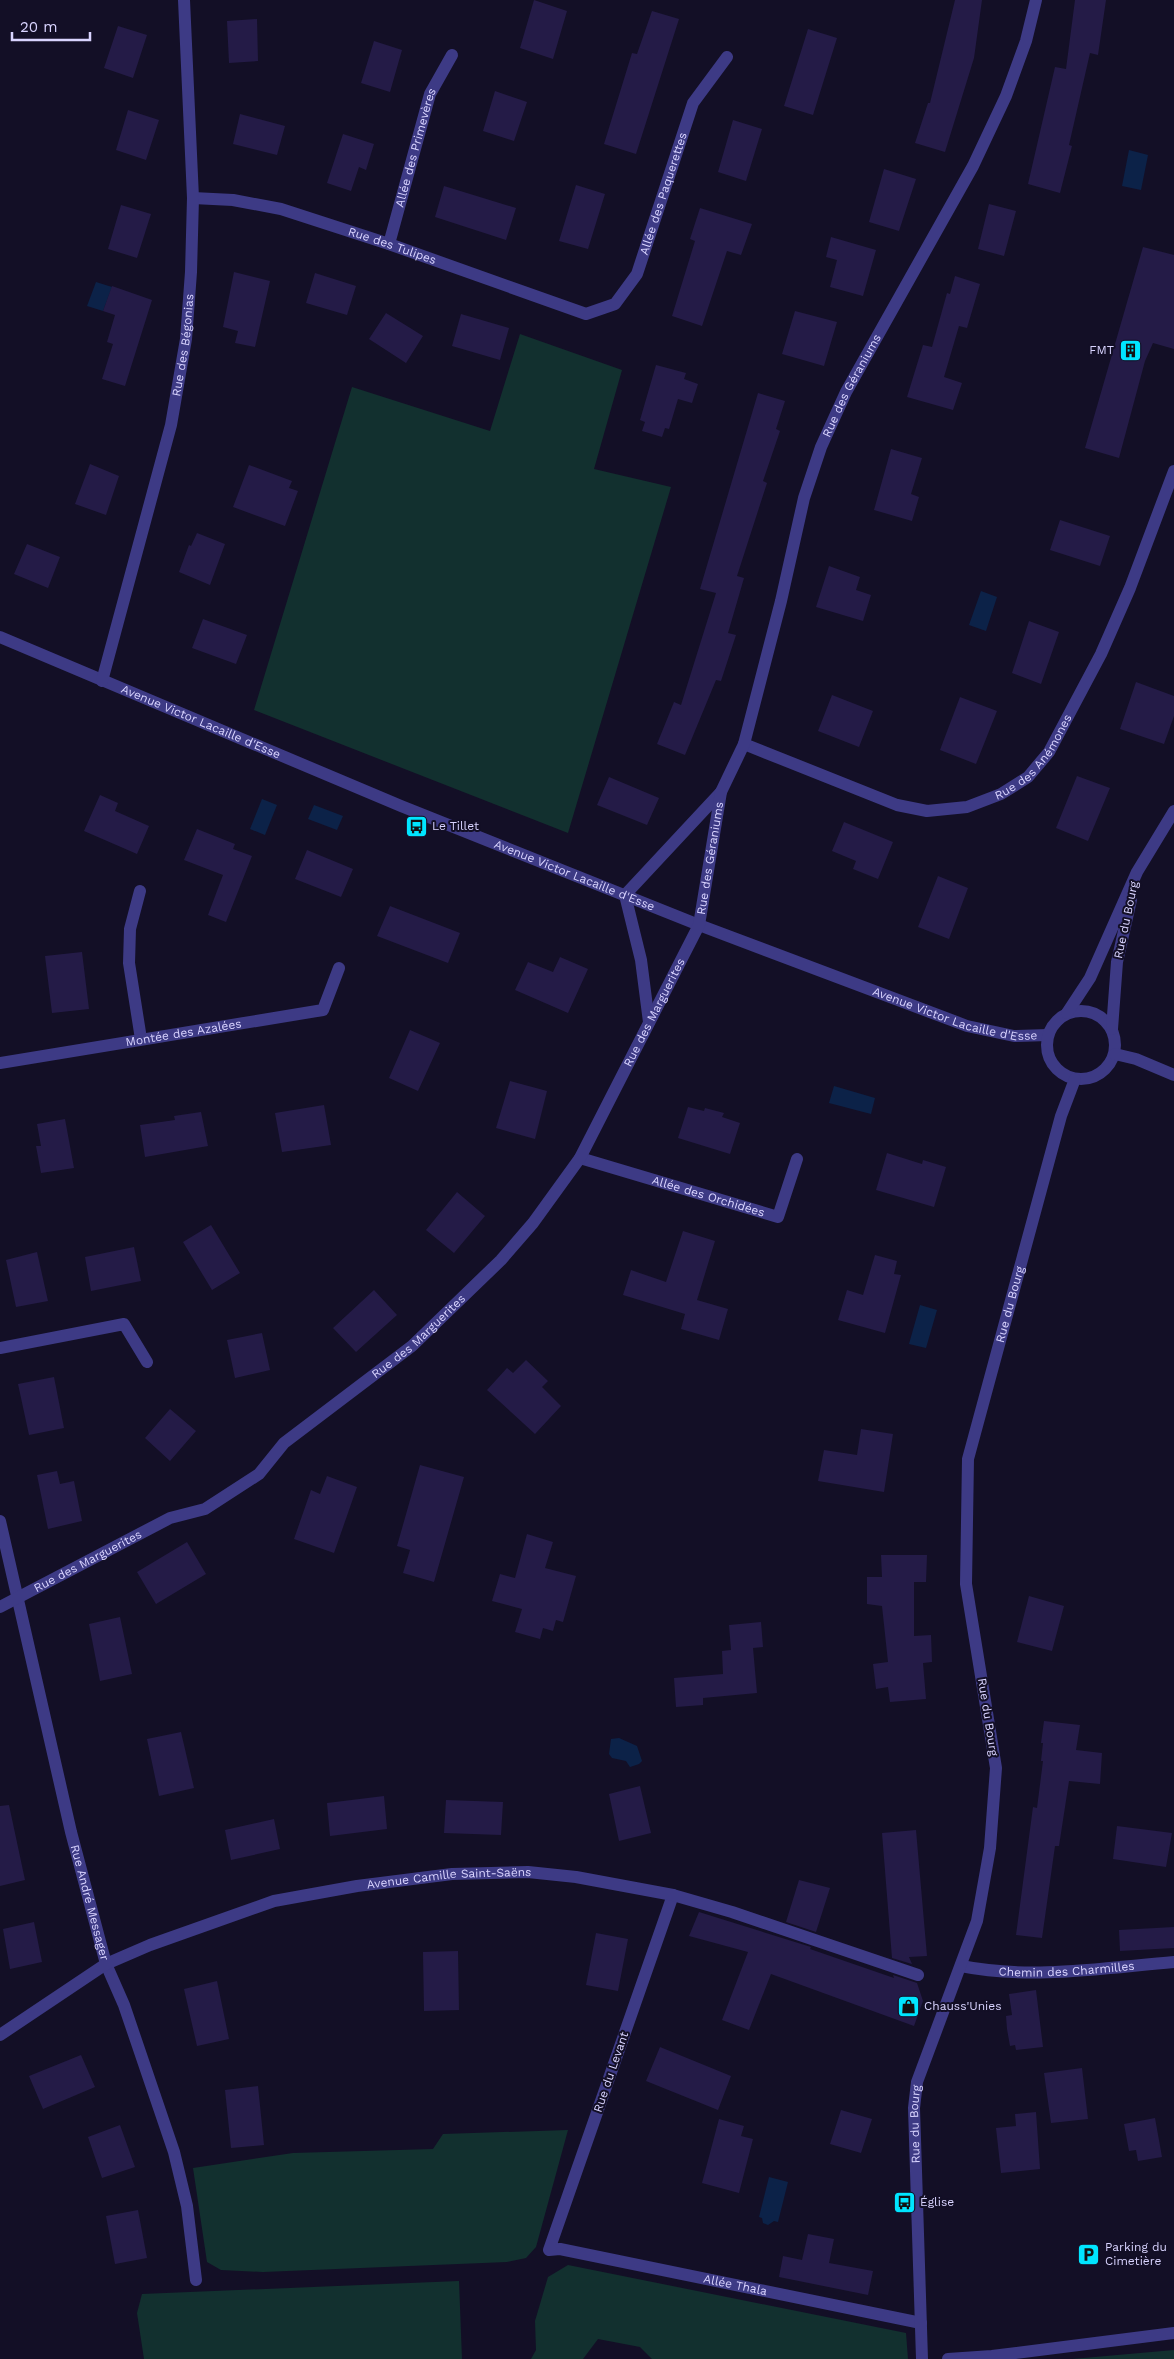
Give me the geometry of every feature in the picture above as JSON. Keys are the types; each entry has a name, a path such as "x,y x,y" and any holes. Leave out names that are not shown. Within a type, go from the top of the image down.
{"street":[{"name":"Rue des Bégonias","path":"102,681 171,425 186,339 191,272 193,198 184,0"},
{"name":"Rue des Géraniums","path":"699,925 721,792 744,744 781,601 804,498 821,447 846,392 973,166 1006,96 1026,41 1036,0"},
{"name":"Allée des Primevères","path":"389,244 430,94 452,56"},
{"name":"Allée des Paquerettes","path":"586,314 615,304 637,274 693,103 727,57"},
{"name":"Rue des Tulipes","path":"193,198 233,200 281,209 389,244 586,314"},
{"name":"Rue des Anémones","path":"744,744 897,804 927,811 967,807 1001,794 1028,777 1049,752 1101,654 1119,613 1174,471"},
{"name":"Avenue Victor Lacaille d'Esse","path":"0,637 401,806 699,925 967,1026 1014,1036 1048,1035"},
{"name":"Rue des Géraniums","path":"625,896 721,792"},
{"name":"Rue du Bourg","path":"1067,1013 1090,978 1137,872 1174,811"},
{"name":"Rue du Bourg","path":"1112,1029 1117,962 1137,872"},
{"path":"140,891 130,929 129,963 141,1039"},
{"path":"625,896 641,960 648,1022"},
{"name":"Rue des Marguerites","path":"0,1607 170,1518 204,1509 259,1474 284,1443 412,1346 501,1260 533,1223 580,1158 699,925"},
{"name":"Montée des Azalées","path":"0,1063 323,1010 339,968"},
{"path":"1088,1011 1106,1020 1112,1029 1116,1041 1115,1054 1110,1065 1100,1074 1088,1079 1076,1079 1065,1076 1055,1068 1048,1053 1048,1035 1055,1022 1067,1013 1088,1011"},
{"path":"1115,1054 1136,1059 1174,1075"},
{"name":"Rue du Bourg","path":"922,2359 914,2108 917,2082 977,1921 985,1881 996,1768 966,1584 968,1459 1060,1122 1076,1079"},
{"name":"Allée des Orchidées","path":"580,1158 778,1217 797,1159"},
{"path":"0,1348 124,1324 147,1362"},
{"name":"Rue André Messager","path":"0,1522 71,1832 106,1964 124,2005 174,2152 187,2206 196,2280"},
{"name":"Avenue Camille Saint-Saëns","path":"0,2034 106,1964 150,1945 274,1901 357,1886 452,1874 528,1872 576,1877 673,1895 732,1912 918,1975"},
{"name":"Rue du Levant","path":"549,2250 673,1895"},
{"name":"Chemin des Charmilles","path":"961,1966 990,1972 1025,1974 1174,1962"},
{"name":"Allée Thala","path":"549,2250 560,2249 921,2323"},
{"path":"948,2359 992,2356 1174,2333"}],"green space":[{"path":"520,334 622,370 594,469 671,487 568,833 254,710 352,387 490,431"},
{"path":"568,2130 536,2247 526,2258 507,2262 263,2272 221,2270 207,2262 193,2168 293,2153 433,2149 443,2134"},
{"path":"568,2265 906,2333 908,2359 652,2359 640,2347 598,2339 583,2359 531,2359 536,2350 535,2321 548,2277"},
{"path":"459,2281 462,2359 144,2359 137,2313 142,2294"},
{"path":"1174,2350 1174,2359 1072,2359"}],"water":[{"path":"1129,150 1148,155 1141,190 1122,186"},
{"path":"96,282 112,287 103,311 87,306"},
{"path":"981,591 997,597 986,631 969,625"},
{"path":"262,799 277,805 265,835 250,829"},
{"path":"314,805 343,816 337,830 308,819"},
{"path":"834,1086 875,1098 871,1114 829,1103"},
{"path":"920,1305 937,1310 926,1348 909,1344"},
{"path":"619,1738 637,1746 642,1761 639,1764 630,1767 626,1761 612,1758 609,1754 611,1739"},
{"path":"769,2177 788,2182 778,2222 774,2221 768,2225 763,2223 762,2218 759,2217"}],"building":[{"path":"534,0 567,11 553,59 520,48"},
{"path":"955,0 982,0 974,58 945,152 915,143 928,103 930,103"},
{"path":"1075,0 1106,0 1098,55 1090,53 1069,145 1072,146 1060,193 1028,184 1055,67 1066,69"},
{"path":"652,11 679,19 636,154 604,144 632,53 637,54"},
{"path":"257,19 258,61 229,63 227,21"},
{"path":"118,26 147,35 133,78 104,68"},
{"path":"808,29 837,38 813,115 784,106"},
{"path":"374,41 402,50 390,92 361,83"},
{"path":"495,91 527,102 514,141 483,131"},
{"path":"128,110 159,120 146,160 116,150"},
{"path":"240,114 285,126 277,155 233,144"},
{"path":"733,120 762,129 746,181 718,172"},
{"path":"343,134 374,144 366,170 359,167 351,191 327,183"},
{"path":"884,169 916,179 899,231 869,222"},
{"path":"576,185 605,194 588,249 559,241"},
{"path":"444,186 516,208 506,240 435,217"},
{"path":"989,204 1016,211 1004,256 978,249"},
{"path":"121,205 151,214 137,258 108,249"},
{"path":"700,208 752,224 741,255 727,251 702,326 672,316 695,241 690,239"},
{"path":"831,237 876,250 863,296 830,287 837,260 826,257"},
{"path":"1143,247 1174,255 1174,349 1153,343 1145,361 1119,458 1085,448"},
{"path":"234,272 270,281 255,347 235,343 238,331 223,327"},
{"path":"315,273 356,286 347,315 306,303"},
{"path":"955,276 980,284 967,328 959,326 944,377 962,383 953,410 907,397 923,345 932,347 947,293 950,294"},
{"path":"112,286 152,300 125,386 102,379 113,344 107,342 115,315 103,311"},
{"path":"795,311 837,322 824,366 782,354"},
{"path":"386,313 423,336 406,363 369,339"},
{"path":"461,314 509,328 500,360 452,346"},
{"path":"656,365 686,373 684,379 698,384 692,403 678,399 669,429 665,428 662,437 642,431 645,422 640,420"},
{"path":"758,393 785,401 776,429 780,431 763,481 767,483 737,576 744,578 728,633 736,635 721,681 716,680 685,755 657,744 674,702 681,705 716,593 700,589"},
{"path":"891,449 922,458 911,494 919,497 912,521 874,510"},
{"path":"90,464 119,476 106,515 75,504"},
{"path":"249,465 292,481 289,488 298,491 285,526 233,507"},
{"path":"1060,520 1110,536 1100,566 1050,550"},
{"path":"197,533 225,544 210,585 179,572 189,545 191,546"},
{"path":"27,544 60,557 48,588 14,574"},
{"path":"829,566 860,577 856,590 871,595 863,621 816,607"},
{"path":"203,619 247,635 236,664 192,648"},
{"path":"1029,621 1059,632 1041,684 1012,673"},
{"path":"1136,682 1174,696 1174,716 1164,744 1120,729"},
{"path":"832,695 873,711 859,747 818,731"},
{"path":"960,697 997,711 976,764 940,750"},
{"path":"1077,776 1110,788 1088,841 1056,828"},
{"path":"609,777 659,798 647,825 597,805"},
{"path":"100,795 118,803 115,811 149,826 137,854 84,831"},
{"path":"844,822 893,842 878,879 853,869 856,861 832,851"},
{"path":"197,829 235,844 233,849 252,856 226,922 208,915 223,875 184,860"},
{"path":"307,850 353,869 341,897 295,879"},
{"path":"938,876 968,888 949,939 918,927"},
{"path":"390,906 460,933 448,963 377,936"},
{"path":"82,952 89,1009 52,1013 45,956"},
{"path":"560,957 588,969 568,1013 515,990 528,962 553,972"},
{"path":"410,1030 440,1043 418,1091 389,1078"},
{"path":"510,1081 547,1091 535,1139 496,1128"},
{"path":"324,1105 331,1145 282,1152 275,1113"},
{"path":"688,1107 704,1111 705,1108 724,1113 722,1117 740,1123 730,1154 678,1138"},
{"path":"201,1112 208,1146 145,1157 140,1125 175,1120 174,1116"},
{"path":"65,1119 74,1168 41,1173 36,1146 41,1146 37,1124"},
{"path":"887,1153 922,1164 923,1160 946,1167 934,1207 876,1190"},
{"path":"457,1192 485,1216 454,1253 426,1230"},
{"path":"211,1225 240,1273 212,1290 183,1242"},
{"path":"683,1231 715,1241 697,1300 728,1309 719,1340 681,1329 685,1314 623,1295 631,1270 666,1282"},
{"path":"134,1247 141,1281 91,1291 85,1257"},
{"path":"37,1252 48,1301 16,1307 6,1260"},
{"path":"875,1255 897,1261 894,1274 901,1275 885,1333 838,1320 847,1290 863,1295"},
{"path":"374,1290 397,1315 356,1352 333,1328"},
{"path":"262,1333 270,1370 235,1378 227,1340"},
{"path":"526,1360 548,1381 542,1387 561,1406 535,1434 487,1390 507,1368 513,1373"},
{"path":"54,1377 64,1428 29,1435 18,1384"},
{"path":"170,1409 196,1431 170,1461 145,1438"},
{"path":"861,1429 893,1434 884,1492 818,1481 824,1450 857,1455"},
{"path":"420,1465 464,1477 434,1582 403,1573 410,1550 397,1546"},
{"path":"57,1471 60,1484 74,1481 82,1521 48,1529 37,1475"},
{"path":"327,1476 357,1487 334,1553 294,1539 311,1490 320,1494"},
{"path":"527,1534 553,1542 545,1568 576,1576 563,1622 556,1620 553,1631 543,1628 540,1639 515,1632 522,1609 492,1601 500,1574 515,1578"},
{"path":"187,1542 206,1574 156,1604 137,1572"},
{"path":"881,1555 927,1555 926,1582 914,1582 914,1636 931,1635 932,1662 923,1663 926,1699 890,1702 888,1687 876,1689 873,1664 888,1662 882,1606 867,1604 867,1577 882,1577"},
{"path":"1029,1596 1064,1606 1052,1651 1017,1642"},
{"path":"120,1617 132,1674 100,1681 89,1624"},
{"path":"761,1622 763,1647 753,1648 757,1693 703,1698 703,1705 676,1707 674,1678 723,1674 722,1651 731,1650 729,1625"},
{"path":"1044,1721 1080,1725 1076,1750 1102,1753 1100,1784 1069,1781 1059,1846 1055,1846 1042,1938 1016,1935 1033,1807 1037,1808 1043,1761 1041,1761 1043,1743 1041,1743"},
{"path":"181,1732 194,1788 159,1796 147,1739"},
{"path":"640,1786 651,1833 619,1841 609,1794"},
{"path":"384,1796 387,1829 330,1836 327,1803"},
{"path":"446,1800 503,1802 501,1835 444,1833"},
{"path":"9,1805 25,1880 0,1886 0,1806"},
{"path":"274,1819 280,1849 231,1860 225,1830"},
{"path":"1117,1826 1172,1833 1166,1867 1113,1859"},
{"path":"916,1830 927,1956 909,1957 912,1964 892,1958 882,1833"},
{"path":"799,1880 830,1888 816,1932 786,1922"},
{"path":"699,1912 811,1947 810,1949 894,1978 893,1975 917,1983 923,2001 914,2026 771,1974 749,2030 722,2020 748,1952 689,1936"},
{"path":"34,1922 42,1962 10,1969 3,1929"},
{"path":"1174,1927 1174,1948 1120,1951 1119,1930"},
{"path":"596,1933 628,1939 618,1991 586,1985"},
{"path":"458,1951 459,2010 424,2011 423,1952"},
{"path":"217,1981 229,2039 197,2046 184,1989"},
{"path":"1036,1990 1043,2047 1016,2050 1015,2045 1010,2046 1007,2029 1006,2016 1012,2015 1009,1994"},
{"path":"660,2047 731,2076 718,2110 646,2081"},
{"path":"81,2055 95,2087 43,2109 29,2076"},
{"path":"1082,2068 1088,2119 1051,2123 1044,2073"},
{"path":"258,2086 264,2145 231,2148 225,2090"},
{"path":"841,2110 872,2119 861,2153 830,2144"},
{"path":"1036,2112 1040,2169 1001,2173 996,2128 1016,2126 1015,2114"},
{"path":"1155,2118 1162,2157 1138,2161 1136,2150 1129,2151 1124,2124"},
{"path":"719,2119 744,2126 741,2136 753,2139 739,2193 702,2183"},
{"path":"120,2125 135,2167 102,2178 88,2137"},
{"path":"138,2210 147,2258 115,2264 106,2216"},
{"path":"808,2234 834,2239 829,2263 873,2271 868,2295 779,2277 783,2256 802,2260"}],"place":[{"name":"FMT","path":"1130,350"},
{"name":"Le Tillet","path":"416,826"},
{"name":"Chauss'Unies","path":"908,2006"},
{"name":"Église","path":"904,2202"},
{"name":"Parking du Cimetière","path":"1089,2254"}]}
